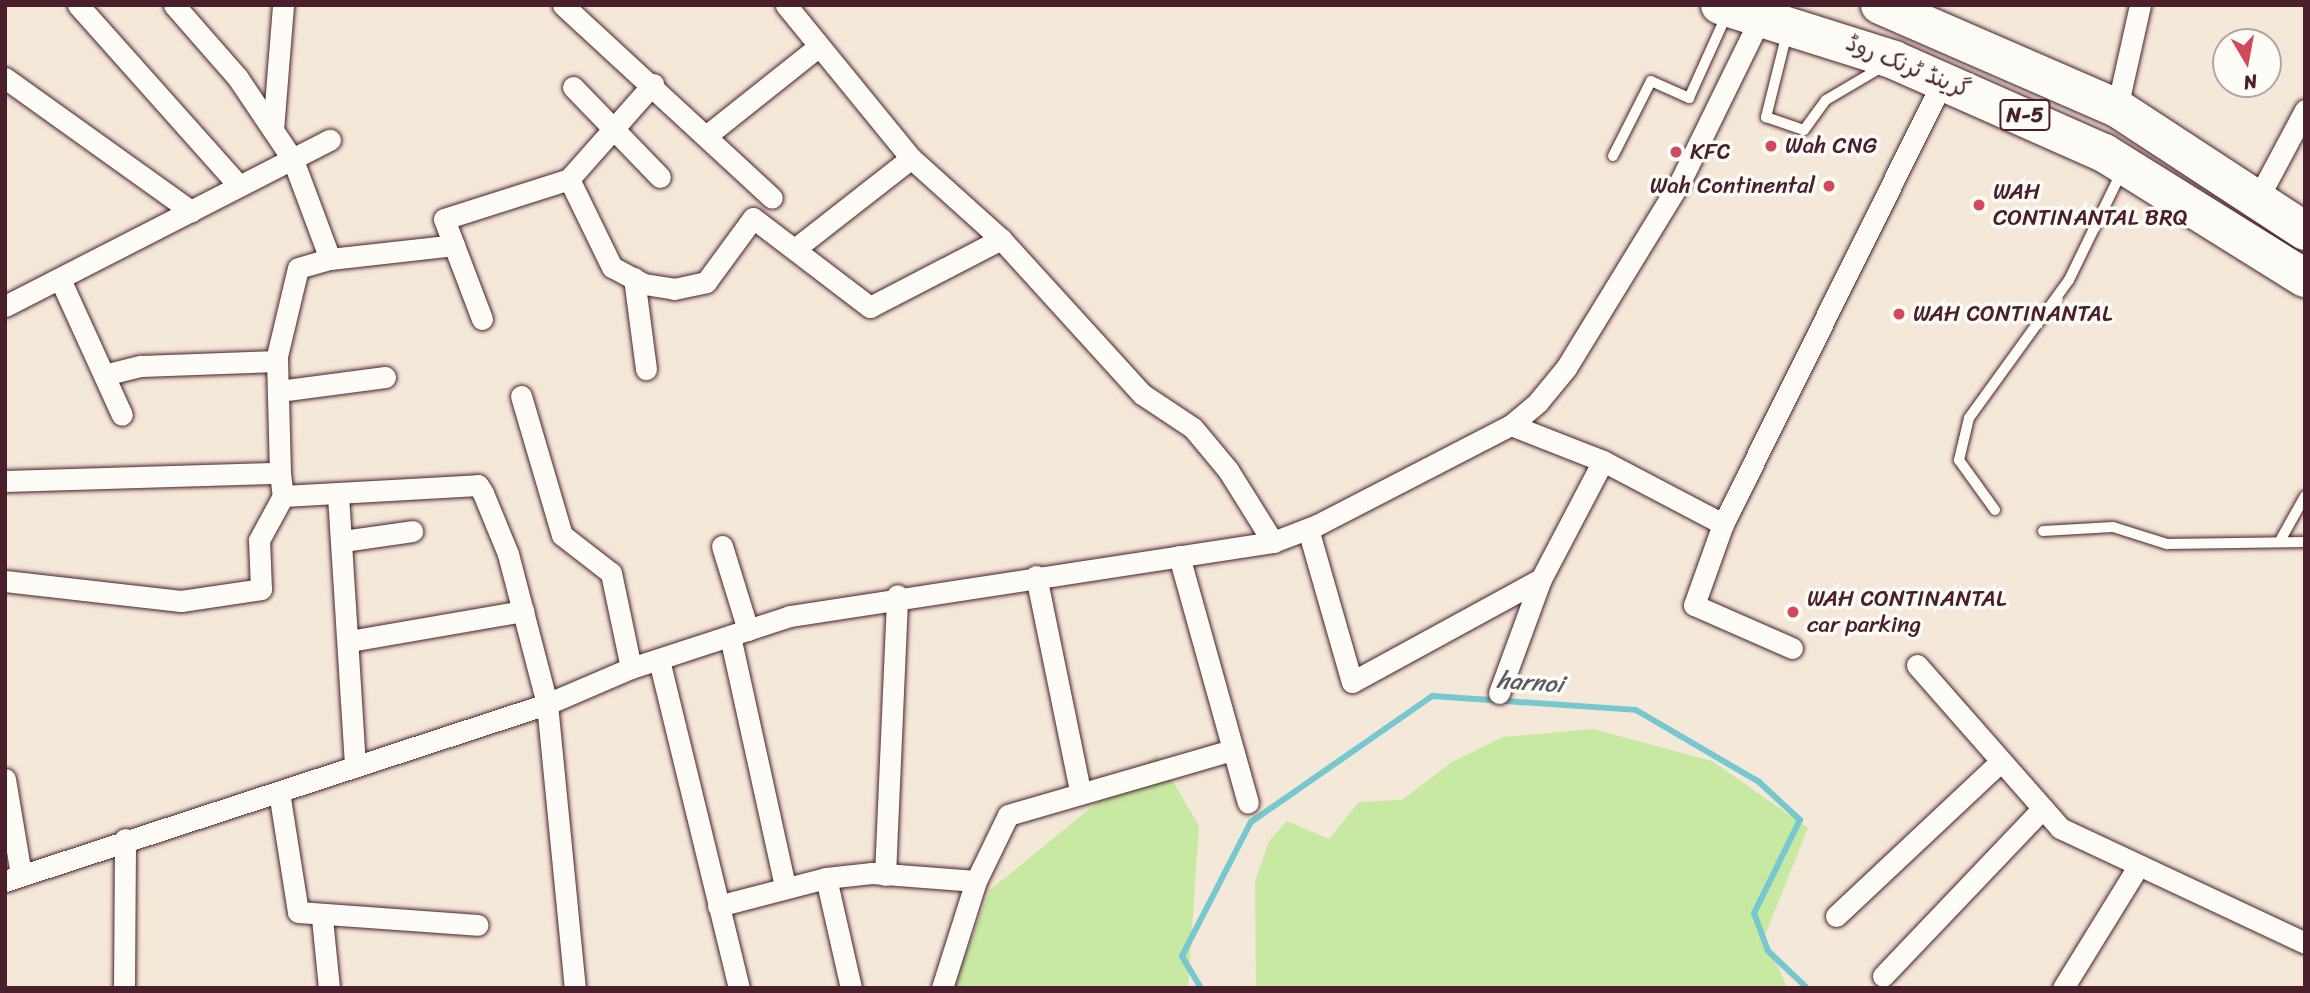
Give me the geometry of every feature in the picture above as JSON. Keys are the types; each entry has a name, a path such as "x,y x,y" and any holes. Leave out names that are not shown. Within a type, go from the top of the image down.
{"highway":[{"name":"گرینڈ ٹرنک روڈ","path":"1895,8 2118,108 2305,231"},
{"name":"گرینڈ ٹرنک روڈ","path":"1773,16 1943,80 2126,164 2305,278"}],"street":[{"path":"78,5 239,186"},
{"path":"174,5 273,130 293,160 330,259"},
{"path":"273,130 283,5"},
{"path":"786,5 911,158 1001,239 1142,394 1193,428 1228,470 1273,542"},
{"path":"2118,108 2140,5"},
{"path":"571,7 772,198"},
{"path":"5,779 13,878 125,839 279,792 355,762 547,704 631,668 739,633 897,595 1273,542 1308,529 1511,425 1538,402 1587,334 1679,183 1773,16"},
{"path":"706,136 820,46"},
{"path":"5,78 191,211"},
{"path":"1792,648 1694,606 1723,524 1943,80"},
{"path":"482,319 444,219 569,178 653,84"},
{"path":"573,87 660,177"},
{"path":"2257,200 2305,110"},
{"path":"8,302 60,279 330,140"},
{"path":"796,248 911,158"},
{"path":"569,178 612,267 634,278 674,289 706,282 753,218 877,307 1001,239"},
{"path":"5,581 181,601 261,589 259,540 283,496 277,360 298,268 330,259 454,245"},
{"path":"634,278 646,369"},
{"path":"60,279 122,415"},
{"path":"104,375 141,366 277,360"},
{"path":"279,391 385,377"},
{"path":"521,396 562,536 611,573 631,668"},
{"path":"1511,425 1603,461 1723,524"},
{"path":"1499,694 1541,579 1603,461"},
{"path":"5,481 281,473"},
{"path":"283,496 478,485 508,554 547,704 575,988"},
{"path":"338,495 355,762"},
{"path":"1308,529 1352,682 1541,579"},
{"path":"343,541 412,531"},
{"path":"722,546 785,886"},
{"path":"1180,556 1248,803"},
{"path":"1036,576 1080,791"},
{"path":"885,875 897,595"},
{"path":"349,641 523,611"},
{"path":"659,660 739,988"},
{"path":"1917,666 2060,828 2137,868 2305,943"},
{"path":"942,988 976,881 1008,815 1080,791 1232,750"},
{"path":"1836,916 2001,761"},
{"path":"279,792 292,904 298,912 322,918 478,925"},
{"path":"1883,976 2043,808"},
{"path":"124,988 125,839"},
{"path":"2063,988 2137,868"},
{"path":"718,906 785,886 826,878 885,875 976,881"},
{"path":"826,878 851,988"},
{"path":"322,918 329,988"}],"lane":[{"path":"1773,16 1766,117 1804,130 1826,100 1894,60"},
{"path":"1613,156 1651,81 1689,97 1773,16"},
{"path":"1995,510 1959,460 1969,418 2069,280 2126,164"},
{"path":"2281,539 2305,496"},
{"path":"2043,531 2113,527 2167,544 2281,539 2305,542"}],"green space":[{"path":"1593,729 1712,761 1808,828 1765,935 1787,988 1256,988 1255,881 1269,841 1287,821 1329,839 1359,802 1402,800 1452,762 1503,737"},
{"path":"1157,754 1199,826 1188,988 953,988 990,890"}],"waterway":[{"name":"harnoi","path":"1201,988 1182,956 1251,822 1432,696 1636,710 1759,782 1800,820 1754,913 1768,951 1807,988"}],"place":[{"name":"Wah CNG","path":"1771,146"},
{"name":"KFC","path":"1676,152"},
{"name":"Wah Continental","path":"1829,186"},
{"name":"WAH CONTINANTAL BRQ","path":"1979,205"},
{"name":"WAH CONTINANTAL","path":"1899,314"},
{"name":"WAH CONTINANTAL car parking","path":"1793,612"}]}
